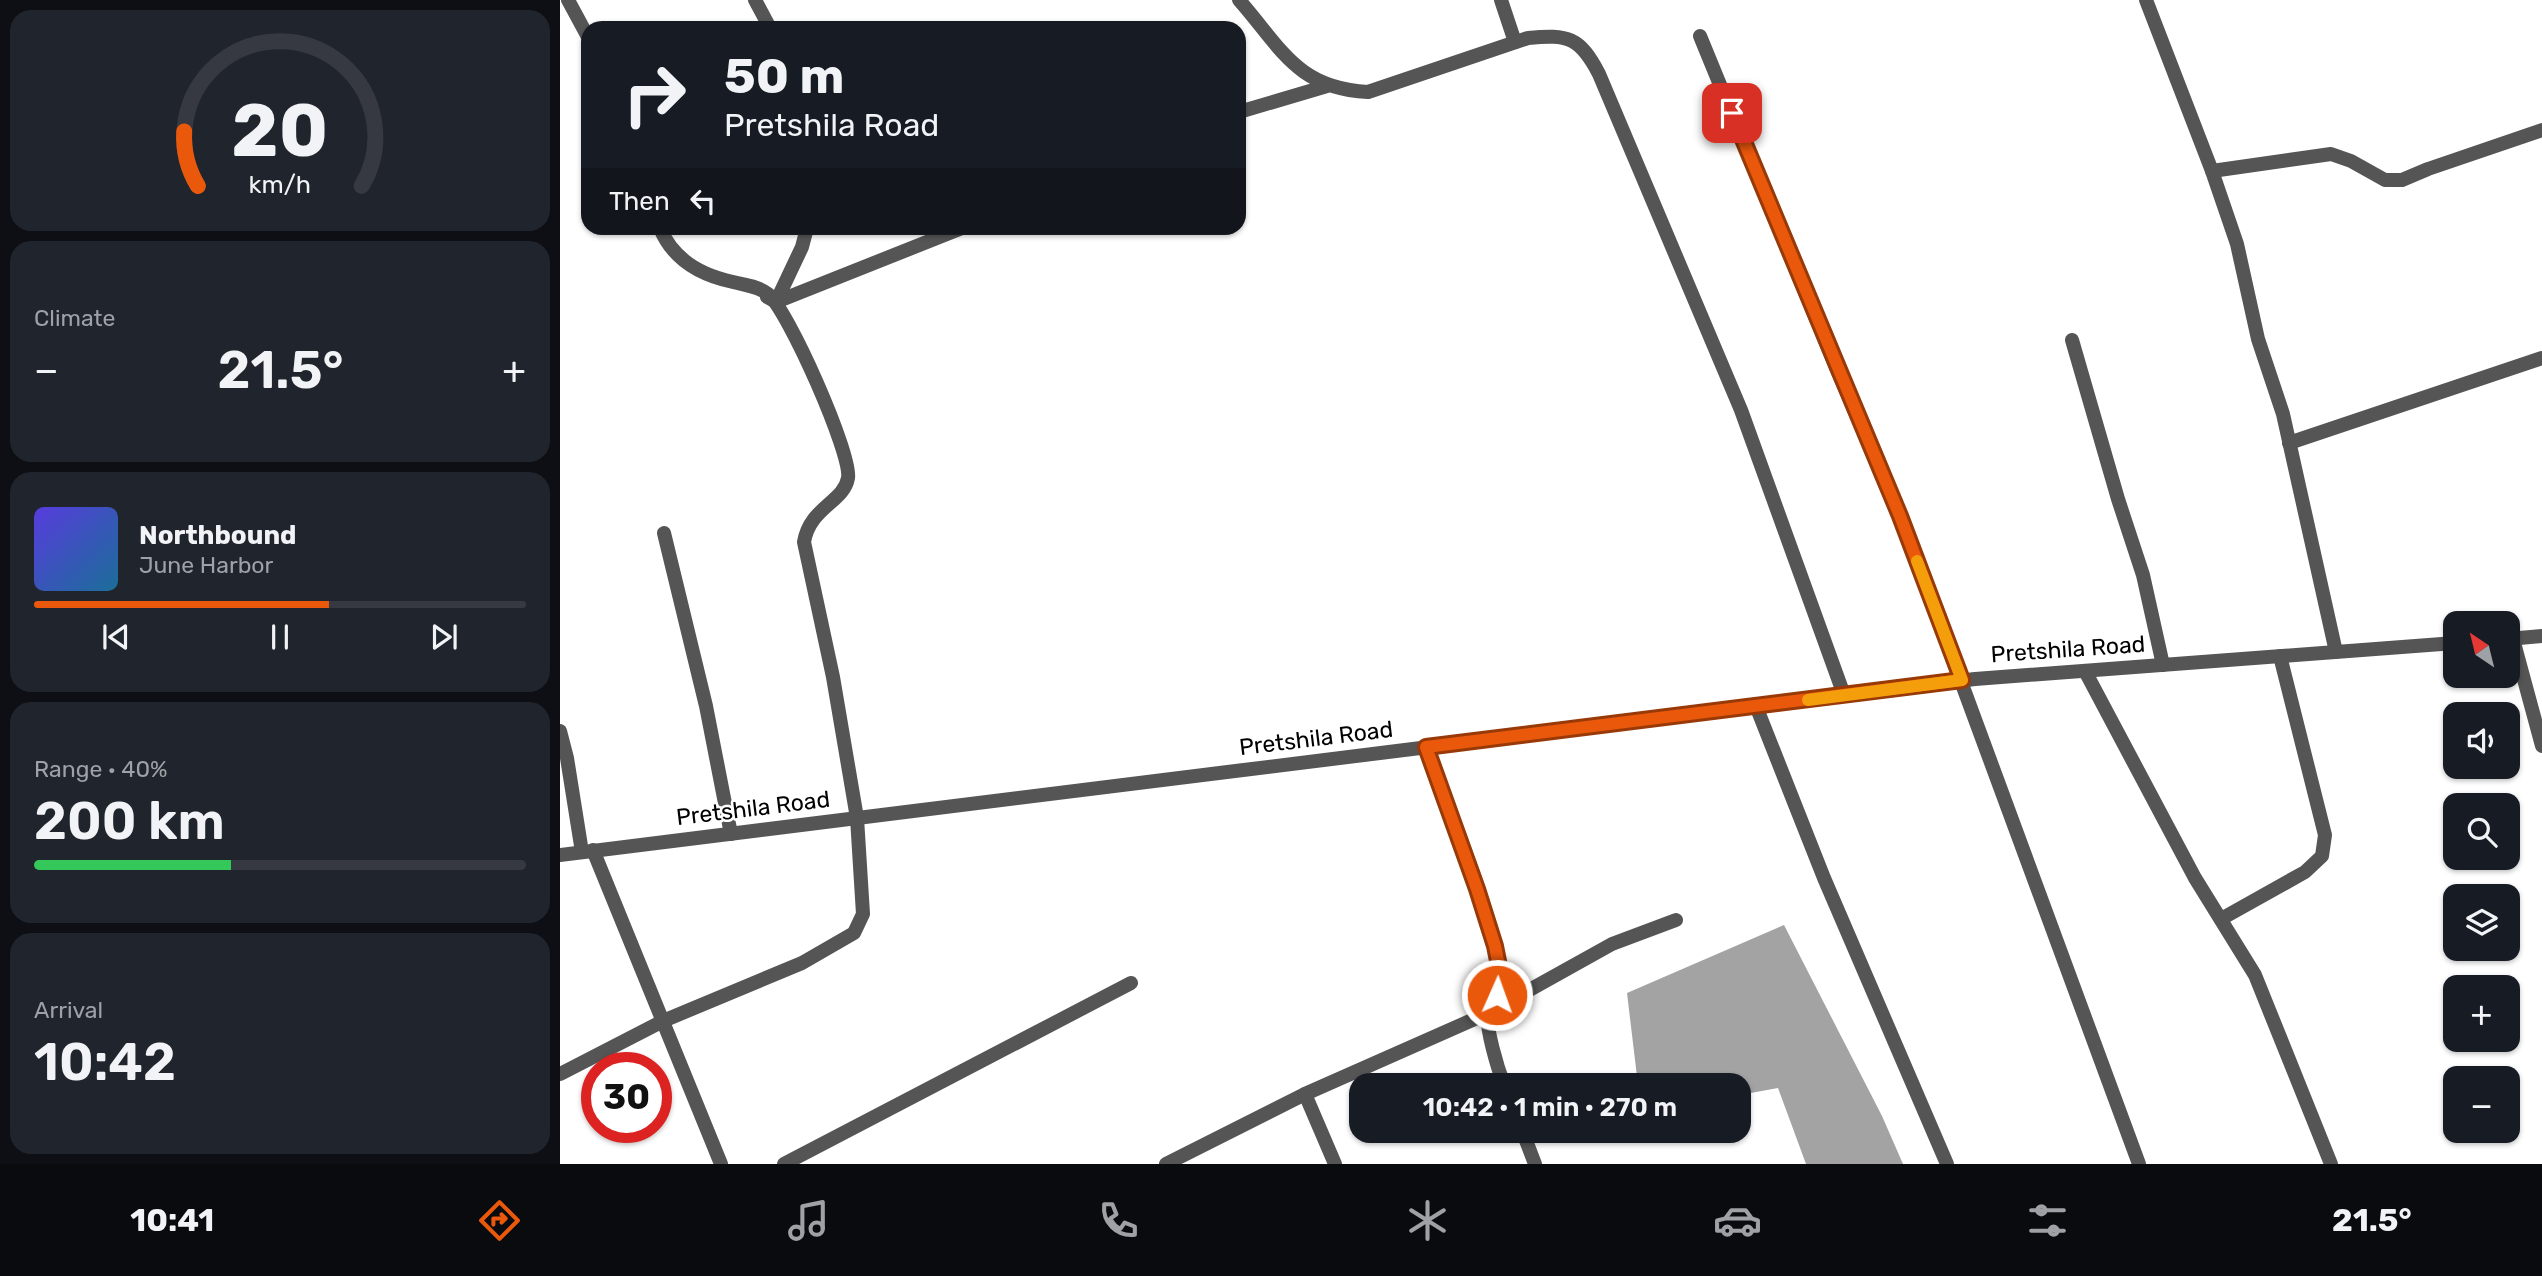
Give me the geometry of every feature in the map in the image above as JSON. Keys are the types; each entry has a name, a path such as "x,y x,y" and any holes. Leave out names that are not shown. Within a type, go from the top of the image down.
{"street":[{"path":"568,0 581,24"},
{"path":"755,0 766,21"},
{"path":"1239,0 1285,56 1301,71 1327,86 1368,92 1528,38 1555,35 1574,39 1589,55 1600,74 1741,410 1844,695"},
{"path":"1501,0 1515,42"},
{"path":"2146,0 2237,244 2258,339 2283,414 2336,652"},
{"path":"1700,36 1900,516 2139,1164"},
{"path":"1246,110 1327,86"},
{"path":"2212,172 2331,154 2351,161 2385,180 2402,180 2542,130"},
{"path":"560,1074 663,1021 802,963 854,933 863,914 857,818 833,677 804,542 812,519 845,488 848,466 842,444 799,346 776,302 758,288 714,278 682,261 663,235"},
{"path":"776,302 805,235"},
{"path":"776,302 944,235"},
{"path":"2072,340 2143,575 2163,665"},
{"path":"2289,443 2542,358"},
{"path":"664,533 706,706 732,834"},
{"path":"2520,638 2542,636"},
{"name":"Pretshila Road","path":"560,855 1962,680 2443,644"},
{"path":"2221,919 2305,872 2322,856 2325,835 2280,656"},
{"path":"2085,671 2195,878 2255,975 2331,1164"},
{"path":"2520,672 2542,746"},
{"path":"1756,706 1824,878 1947,1164"},
{"path":"560,731 587,851 663,1021 721,1164"},
{"path":"1426,747 1495,946 1501,976 1497,995 1488,1013 1501,1073"},
{"path":"1166,1164 1305,1094 1488,1013 1612,944 1676,920"},
{"path":"784,1164 1131,983"},
{"path":"1305,1094 1335,1164"},
{"path":"1527,1143 1535,1164"}],"shaded area":[{"path":"1784,925 1882,1116 1903,1164 1806,1164 1778,1088 1751,1093 1751,1073 1637,1073 1627,993"}],"slow traffic":[{"path":"1808,700 1962,680 1917,561"}],"route":[{"path":"1497,995 1501,976 1495,946 1426,747 1962,680 1900,516 1732,113"}]}
